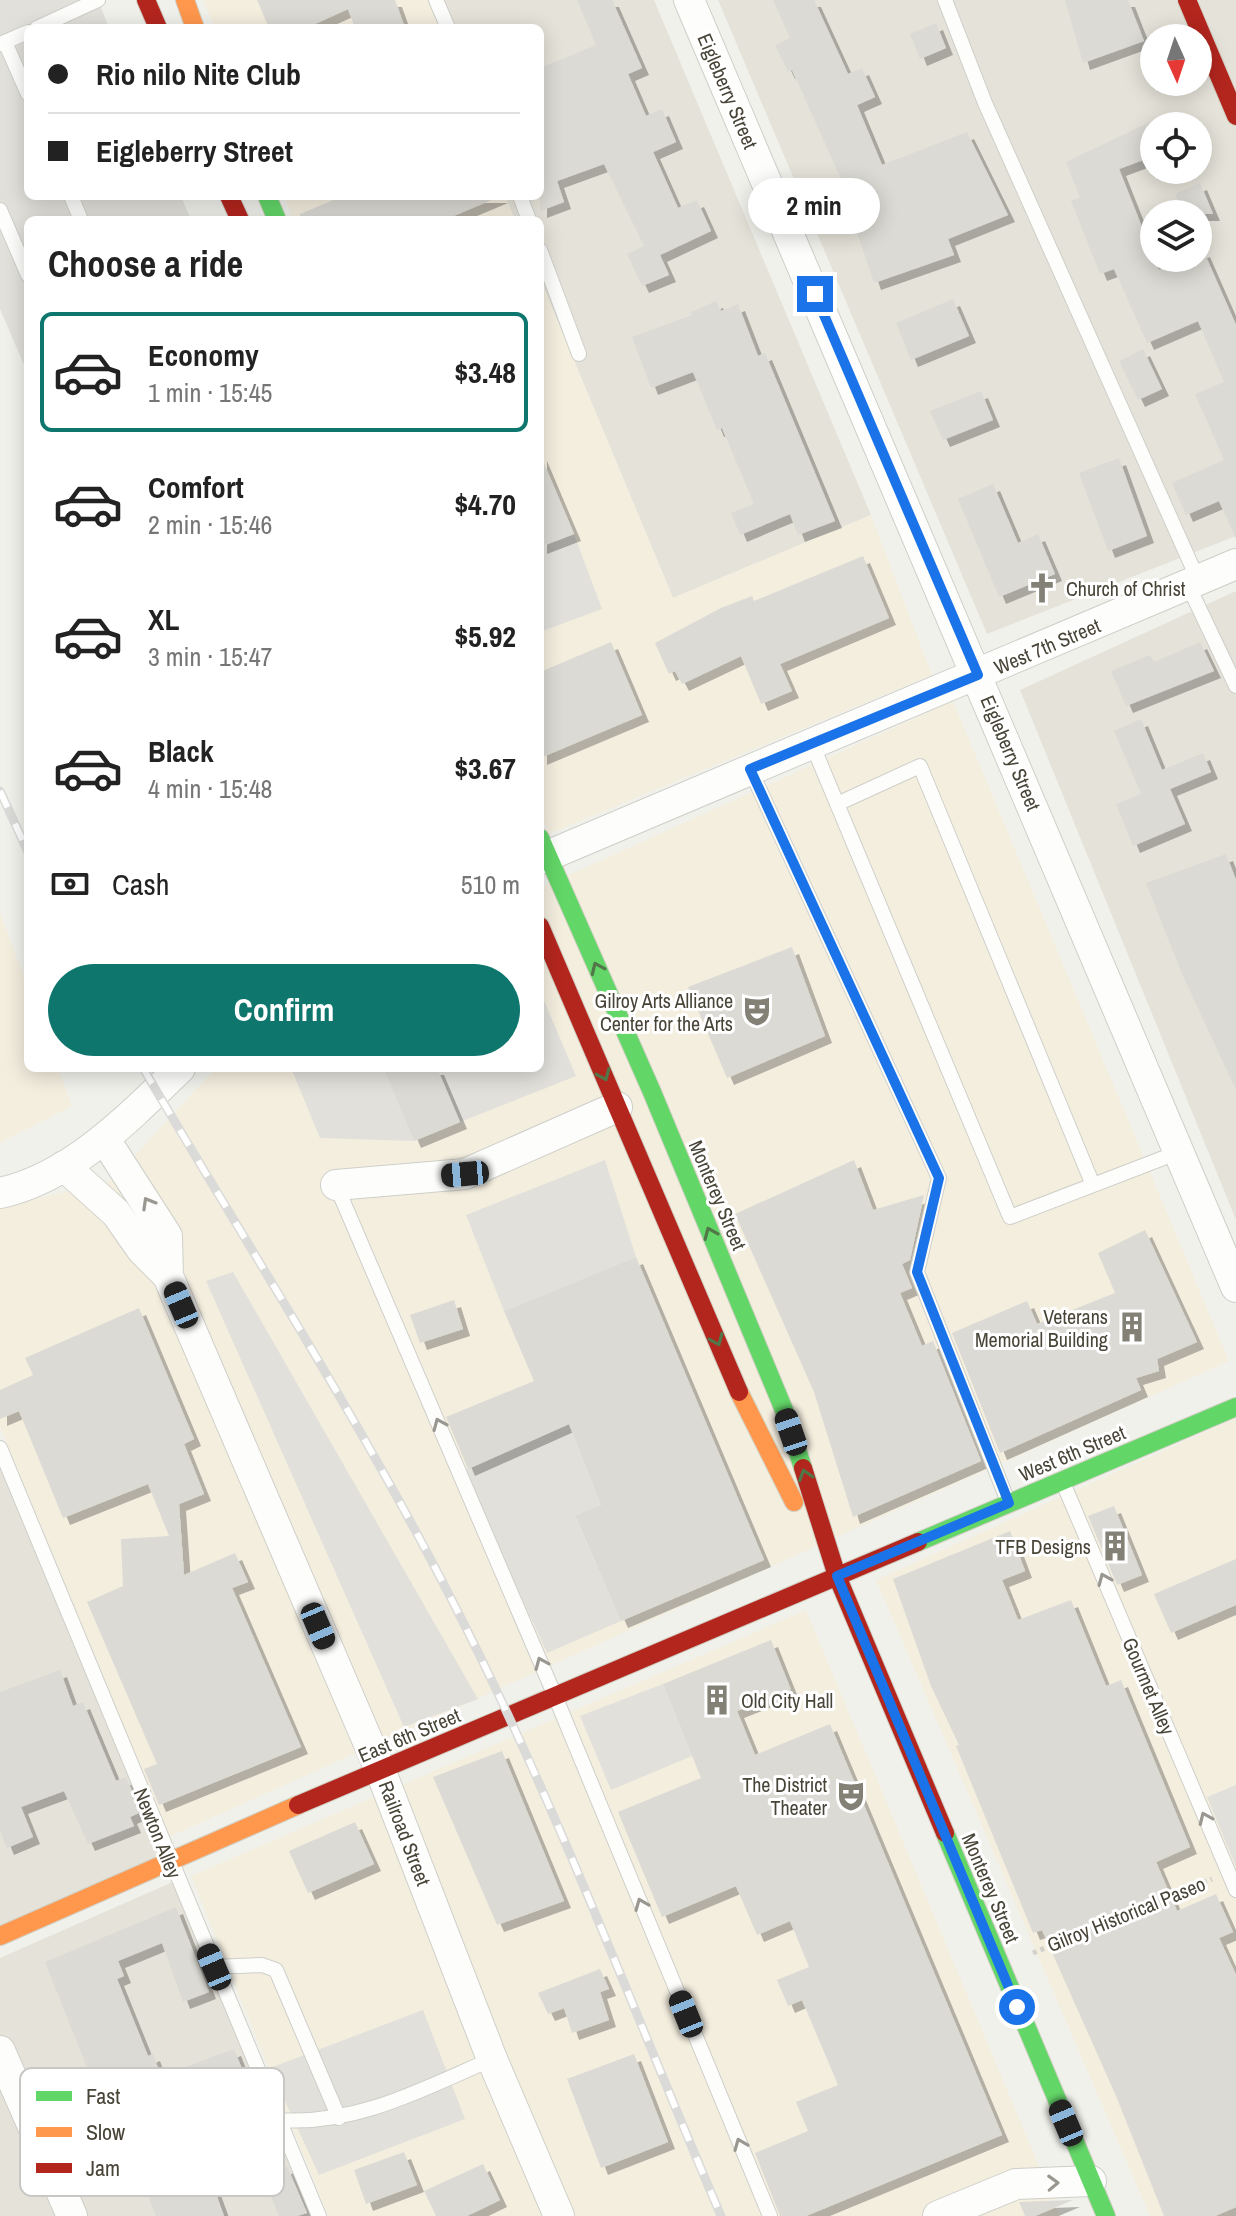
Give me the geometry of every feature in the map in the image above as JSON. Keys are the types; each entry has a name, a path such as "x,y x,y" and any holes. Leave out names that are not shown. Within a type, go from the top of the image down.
{"main road":[{"path":"146,0 156,24"},
{"path":"185,0 194,24"},
{"path":"1187,0 1236,116"},
{"name":"Monterey Street","path":"544,853 652,1092 784,1410 837,1576 1106,2216"},
{"name":"Monterey Street","path":"544,935 751,1421 837,1576"},
{"name":"West 6th Street","path":"837,1576 1236,1407"},
{"name":"East 6th Street","path":"0,1936 169,1860 837,1576"}],"street":[{"name":"Eigleberry Street","path":"689,0 1236,1287"},
{"name":"West 7th Street","path":"544,851 812,744 1236,564"},
{"path":"0,1193 64,1166 104,1138 176,1072"},
{"path":"336,1185 465,1174 617,1107"},
{"name":"Railroad Street","path":"104,1138 167,1236 168,1276"},
{"name":"Railroad Street","path":"64,1166 116,1213 142,1250 168,1276 381,1772 492,2059 559,2216"},
{"path":"0,2051 20,2097"},
{"path":"938,2216 1016,2184 1091,2181"},
{"path":"63,2196 72,2216"}],"lane":[{"path":"46,24 98,0"},
{"path":"436,0 446,24"},
{"path":"945,0 985,103 1236,686"},
{"path":"24,34 2,43 24,86"},
{"path":"0,210 24,266"},
{"path":"544,261 579,354"},
{"path":"812,744 1010,1217 1179,1152"},
{"path":"837,804 920,766 1093,1185"},
{"path":"750,769 939,1178 917,1272 1009,1503"},
{"path":"336,1185 555,1696 770,2216"},
{"name":"Newton Alley","path":"0,1448 256,2068"},
{"name":"Gourmet Alley","path":"1063,1481 1236,1890"},
{"path":"214,1967 262,1965 276,1970 339,2118"},
{"path":"284,2120 306,2122 339,2118 384,2106 492,2059"},
{"name":"Newton Alley","path":"284,2134 319,2216"}],"path":[{"name":"Gilroy Historical Paseo","path":"1024,1957 1228,1872"}],"shaded area":[{"path":"0,0 98,0 107,24 24,24 24,200 183,200 189,216 24,216 24,365 0,309"},
{"path":"203,0 438,0 449,24 213,24"},
{"path":"438,0 654,0 871,515 673,598 544,289 544,216 513,216 507,200 544,200 544,24 449,24"},
{"path":"718,0 1236,0 1236,536 987,634"},
{"path":"286,200 507,200 513,216 292,216"},
{"path":"544,289 673,598 871,515 932,675 549,834 544,822"},
{"path":"574,534 602,609 544,631 544,545"},
{"path":"1236,591 1236,1220 1020,690"},
{"path":"953,701 1229,1361 169,1837 0,1427 0,1208 112,1180 212,1072 544,1072 544,886"},
{"path":"0,912 24,977 24,1072 59,1072 72,1106 0,1143"},
{"path":"544,1000 576,1076 460,1122 439,1072 544,1072"},
{"path":"293,1072 385,1072 414,1141 320,1138"},
{"path":"605,1160 636,1257 504,1311 466,1215"},
{"path":"233,1272 478,1699 404,1727 206,1281"},
{"path":"1236,1418 1236,2216 1150,2216 876,1580"},
{"path":"569,1424 601,1505 575,1517 621,1621 547,1653 463,1471"},
{"path":"0,1448 167,1855 0,1925"},
{"path":"806,1610 1060,2216 328,2216 284,2107 284,2068 268,2068 191,1876"},
{"path":"663,1684 692,1756 611,1790 580,1716"},
{"path":"1236,1785 1236,1867 1207,1797"},
{"path":"177,1880 256,2068 20,2068 20,2196 284,2196 284,2135 318,2216 0,2216 0,1958"},
{"path":"423,2010 465,2119 319,2175 284,2099 284,2068 270,2068"}],"building":[{"path":"257,0 395,0 404,24 354,24 348,9 315,24 267,24"},
{"path":"577,0 612,0 642,68 628,74 646,116 662,109 676,142 653,152 678,208 697,200 711,231 660,255 669,275 642,286 627,254 644,246 604,164 557,181 564,202 540,211 540,200 544,200 544,66 596,45"},
{"path":"773,0 814,0 848,74 862,68 875,97 857,105 882,165 967,132 1008,215 948,239 954,255 874,283 853,221 839,193 846,190 792,70 788,72 775,45 790,38"},
{"path":"1065,0 1128,0 1140,31 1140,42 1083,63"},
{"path":"936,23 946,48 920,59 910,34"},
{"path":"1140,127 1140,161 1119,169 1140,222 1140,272 1212,270 1236,325 1236,539 1219,501 1186,515 1172,483 1224,460 1195,394 1224,382 1198,321 1147,343 1114,269 1100,274 1071,201 1080,197 1066,162"},
{"path":"1200,184 1207,200 1178,200 1175,194"},
{"path":"333,200 492,200 454,216 300,214"},
{"path":"953,299 969,336 911,360 896,323"},
{"path":"716,301 721,311 738,304 758,356 765,353 835,521 798,535 790,514 740,535 731,513 754,504 722,428 717,430 693,372 651,388 632,337 692,315 691,312"},
{"path":"1143,349 1162,389 1138,400 1119,361"},
{"path":"981,391 993,420 943,440 930,411"},
{"path":"1119,458 1147,536 1108,551 1079,473"},
{"path":"544,463 574,534 544,545"},
{"path":"993,484 1018,543 1038,534 1055,574 999,597 958,499"},
{"path":"863,556 889,618 780,664 792,691 761,704 741,656 682,684 675,671 669,674 655,643 721,608 752,596 754,601"},
{"path":"611,642 642,715 544,756 544,670"},
{"path":"1200,642 1214,671 1126,706 1111,671 1150,655 1154,662"},
{"path":"1141,719 1162,770 1203,753 1211,772 1170,789 1185,824 1133,846 1116,804 1141,794 1114,731"},
{"path":"1226,854 1236,880 1236,1090 1182,974 1146,883"},
{"name":"Gilroy Arts Alliance Center for the Arts","path":"792,947 825,1036 727,1078 688,987"},
{"path":"385,1072 439,1072 460,1122 414,1141"},
{"path":"854,1160 873,1210 924,1195 910,1260 902,1264 912,1288 900,1293 922,1346 933,1341 981,1461 853,1517 814,1392 735,1214"},
{"path":"1145,1230 1197,1342 1157,1359 1159,1371 1136,1378 1141,1390 1000,1453 952,1333 1027,1301 1037,1324 1115,1293 1098,1253"},
{"path":"636,1257 764,1560 621,1621 575,1516 601,1505 569,1424 468,1469 446,1417 534,1381 504,1311"},
{"path":"454,1300 463,1329 420,1343 410,1315"},
{"path":"139,1308 194,1439 184,1444 204,1494 179,1504 184,1575 235,1553 248,1582 232,1588 301,1747 159,1805 144,1769 157,1764 87,1602 123,1586 121,1539 169,1536 148,1484 63,1518 19,1411 0,1419 0,1390 33,1375 25,1358"},
{"name":"TFB Designs","path":"1114,1506 1142,1575 1117,1585 1088,1516"},
{"path":"1010,1531 1025,1571 1002,1580 1018,1620 1071,1600 1106,1686 1121,1680 1190,1847 1156,1862 1177,1911 1216,1894 1233,1932 1219,1938 1236,1975 1236,2207 1215,2216 1164,2216 1116,2096 1042,1930 1033,1933 956,1746 959,1745 931,1686 893,1579"},
{"path":"1236,1559 1236,1605 1171,1633 1154,1594"},
{"path":"771,1640 791,1690 737,1711 755,1755 830,1724 1002,2135 806,2216 780,2216 755,2153 808,2131 796,2102 838,2085 802,2000 788,2006 777,1980 809,1967 790,1921 757,1935 736,1886 662,1917 618,1812 701,1778 663,1684"},
{"path":"60,1670 73,1706 83,1702 116,1781 126,1777 141,1812 130,1817 134,1826 88,1844 64,1791 21,1807 33,1837 7,1848 0,1831 0,1692"},
{"path":"502,1751 564,1901 497,1925 433,1777"},
{"path":"355,1822 374,1864 308,1893 289,1851"},
{"path":"176,1907 209,1992 183,2002 162,1943 118,1961 124,1976 117,1979 148,2056 153,2054 158,2068 87,2068 45,1962"},
{"path":"600,1969 609,1989 600,1992 609,2020 572,2033 564,2008 548,2014 538,1993"},
{"path":"234,2049 242,2068 183,2068"},
{"path":"634,2054 668,2142 601,2168 567,2079"},
{"path":"404,2152 417,2185 366,2204 354,2170"},
{"path":"483,2164 500,2200 467,2216 436,2216 424,2191"},
{"path":"287,2166 307,2213 279,2216 270,2196 284,2196 284,2167"},
{"path":"148,2196 217,2196 224,2216 156,2216"},
{"path":"1073,2200 1035,2216 1025,2216 1019,2202"}],"railway":[{"path":"0,791 24,843"},
{"path":"145,1072 350,1415 466,1628 567,1846 721,2216"}],"traffic: fast":[{"path":"269,200 275,216"},
{"path":"544,847 652,1092 784,1410 803,1468"},
{"path":"918,1542 1236,1407"},
{"path":"945,1833 1106,2216"}],"traffic: slow":[{"path":"185,0 194,24"},
{"path":"739,1392 794,1502"},
{"path":"0,1936 298,1805"}],"traffic: jam":[{"path":"146,0 156,24"},
{"path":"1187,0 1236,116"},
{"path":"231,200 238,216"},
{"path":"544,935 739,1392"},
{"path":"803,1468 837,1576 945,1833"},
{"path":"298,1805 918,1542"}],"place":[{"name":"Church of Christ","path":"1042,588"},
{"name":"Gilroy Arts Alliance Center for the Arts","path":"757,1011"},
{"name":"Veterans Memorial Building","path":"1132,1327"},
{"name":"TFB Designs","path":"1115,1546"},
{"name":"Old City Hall","path":"717,1700"},
{"name":"The District Theater","path":"851,1796"}],"route":[{"path":"815,294 978,675 750,769 939,1178 917,1272 1009,1503 837,1576 1017,2007"}]}
